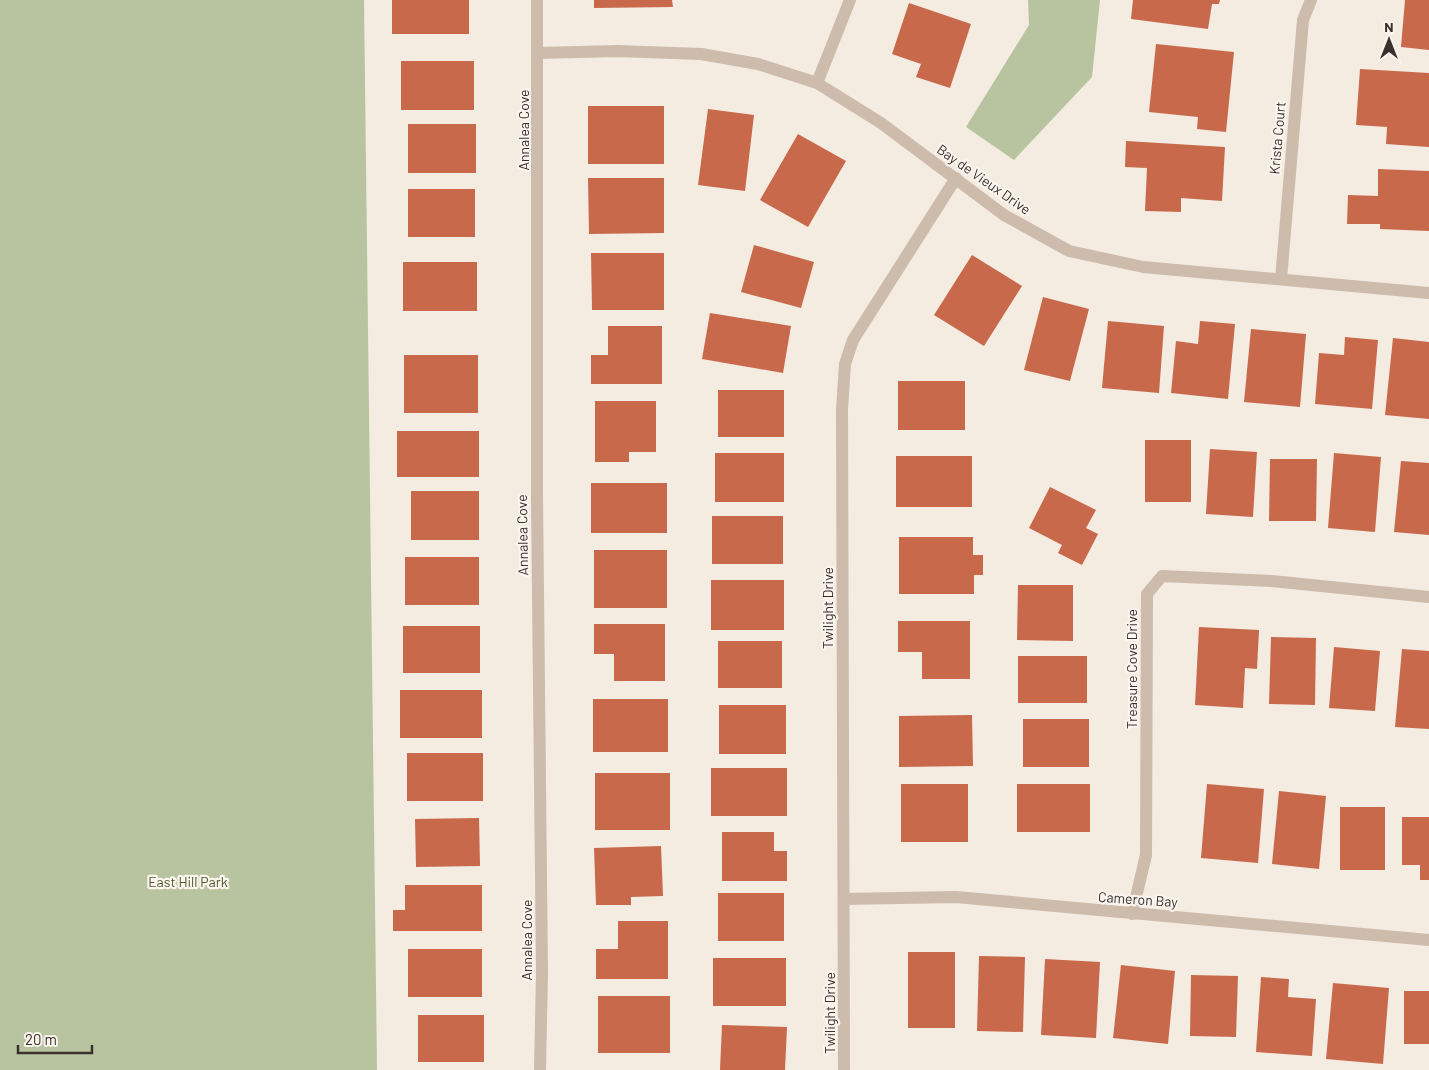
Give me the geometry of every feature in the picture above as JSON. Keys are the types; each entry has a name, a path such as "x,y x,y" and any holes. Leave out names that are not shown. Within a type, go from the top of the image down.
{"street":[{"name":"Annalea Cove","path":"537,0 537,497 542,973 540,1070"},
{"path":"817,83 850,0"},
{"name":"Krista Court","path":"1281,279 1303,20 1310,0"},
{"name":"Bay de Vieux Drive","path":"538,53 618,51 701,54 758,64 817,83 881,122 1004,215 1069,251 1143,267 1429,293"},
{"name":"Twilight Drive","path":"844,1070 842,410 845,364 853,340 956,178"},
{"name":"Treasure Cove Drive","path":"1132,914 1146,855 1147,594 1162,576 1272,581 1429,597"},
{"name":"Cameron Bay","path":"844,899 956,897 1429,940"}],"green space":[{"name":"East Hill Park","path":"0,0 364,0 377,1070 0,1070"},
{"path":"1028,0 1100,0 1092,77 1014,160 966,127 1029,25"}],"building":[{"path":"392,0 469,0 469,34 392,34"},
{"path":"594,0 672,0 673,7 594,8"},
{"path":"1133,0 1220,0 1219,4 1212,4 1208,29 1131,19"},
{"path":"1405,0 1429,0 1429,50 1401,47"},
{"path":"909,3 971,24 950,88 916,77 921,64 892,54"},
{"path":"1156,44 1234,52 1226,132 1197,129 1198,117 1149,112"},
{"path":"401,61 474,61 474,110 401,110"},
{"path":"1360,69 1429,73 1429,147 1386,144 1387,127 1356,125"},
{"path":"588,106 664,106 664,164 588,164"},
{"path":"708,109 754,115 745,191 698,185"},
{"path":"408,124 476,124 476,173 408,173"},
{"path":"798,134 846,161 808,227 760,200"},
{"path":"1126,141 1225,147 1222,201 1181,198 1181,212 1145,211 1147,168 1125,167"},
{"path":"1378,169 1429,171 1429,231 1380,229 1380,224 1347,224 1348,195 1378,196"},
{"path":"588,178 664,178 664,233 589,234"},
{"path":"408,189 475,189 475,237 408,237"},
{"path":"754,245 814,262 801,308 741,292"},
{"path":"591,253 664,253 664,310 592,310"},
{"path":"972,255 1022,286 984,346 934,315"},
{"path":"403,262 477,262 477,311 403,311"},
{"path":"1043,297 1089,309 1070,381 1024,370"},
{"path":"710,313 791,326 783,373 702,359"},
{"path":"1108,321 1164,326 1159,393 1102,388"},
{"path":"1200,321 1235,324 1228,399 1171,393 1176,341 1198,344"},
{"path":"608,326 662,326 662,384 591,384 591,355 608,355"},
{"path":"1251,329 1306,334 1300,407 1244,402"},
{"path":"1345,337 1378,340 1372,409 1315,404 1319,353 1344,355"},
{"path":"1393,338 1429,342 1429,419 1385,415"},
{"path":"404,355 478,355 478,413 404,413"},
{"path":"898,381 965,381 965,430 898,430"},
{"path":"718,390 784,390 784,437 718,437"},
{"path":"595,401 656,401 656,452 629,452 629,462 595,462"},
{"path":"397,431 479,431 479,477 397,477"},
{"path":"1145,440 1191,440 1191,502 1145,502"},
{"path":"1210,449 1257,452 1253,517 1206,514"},
{"path":"715,453 784,453 784,502 715,502"},
{"path":"1334,453 1381,457 1375,532 1328,528"},
{"path":"896,456 972,456 972,507 896,507"},
{"path":"1270,459 1317,459 1316,521 1269,521"},
{"path":"1401,461 1429,463 1429,535 1394,532"},
{"path":"591,483 667,483 667,533 591,533"},
{"path":"1050,487 1096,510 1086,528 1098,534 1082,565 1058,553 1062,545 1029,528"},
{"path":"411,491 479,491 479,540 411,540"},
{"path":"712,516 783,516 783,564 712,564"},
{"path":"899,537 973,537 973,555 983,555 983,575 974,575 974,594 899,594"},
{"path":"594,550 667,550 667,608 594,608"},
{"path":"405,557 479,557 479,605 405,605"},
{"path":"711,580 784,580 784,630 711,630"},
{"path":"1018,585 1073,585 1073,641 1017,640"},
{"path":"898,621 970,621 970,679 922,679 922,652 898,652"},
{"path":"594,624 665,624 665,681 614,681 614,654 594,654"},
{"path":"403,626 480,626 480,673 403,673"},
{"path":"1199,627 1259,630 1257,669 1245,668 1243,708 1195,705"},
{"path":"1271,637 1316,638 1315,705 1269,704"},
{"path":"718,641 782,641 782,688 718,688"},
{"path":"1334,647 1380,651 1375,711 1329,708"},
{"path":"1402,649 1429,651 1429,729 1395,727"},
{"path":"1018,656 1087,656 1087,703 1018,703"},
{"path":"400,690 482,690 482,738 400,738"},
{"path":"593,699 668,699 668,752 593,752"},
{"path":"719,705 786,705 786,754 719,754"},
{"path":"972,715 973,766 899,767 899,716"},
{"path":"1023,719 1089,719 1089,767 1023,767"},
{"path":"407,753 483,753 483,801 407,801"},
{"path":"711,768 787,768 787,816 711,816"},
{"path":"595,773 670,773 670,830 595,830"},
{"path":"901,784 968,784 968,842 901,842"},
{"path":"1017,784 1090,784 1090,832 1017,832"},
{"path":"1207,784 1264,789 1258,863 1201,858"},
{"path":"1279,791 1326,796 1319,869 1272,864"},
{"path":"1340,807 1385,807 1385,870 1340,870"},
{"path":"1402,817 1429,817 1429,880 1420,880 1420,865 1402,865"},
{"path":"479,818 480,866 416,867 415,819"},
{"path":"722,832 774,832 774,851 787,851 787,881 722,881"},
{"path":"661,846 663,896 631,897 631,905 596,905 594,848"},
{"path":"405,885 482,885 482,931 393,931 393,910 405,910"},
{"path":"718,893 784,893 784,941 718,941"},
{"path":"618,921 668,921 668,979 596,979 596,949 618,949"},
{"path":"408,949 482,949 482,997 408,997"},
{"path":"908,952 955,952 955,1028 908,1028"},
{"path":"979,956 1025,957 1023,1032 977,1031"},
{"path":"713,958 786,958 786,1006 713,1006"},
{"path":"1045,959 1100,962 1096,1038 1041,1035"},
{"path":"1121,965 1175,971 1168,1044 1113,1038"},
{"path":"1191,975 1238,976 1236,1037 1190,1036"},
{"path":"1261,977 1289,979 1288,997 1316,999 1312,1056 1256,1052"},
{"path":"1333,983 1389,988 1383,1064 1326,1059"},
{"path":"1404,991 1429,991 1429,1044 1404,1044"},
{"path":"598,996 670,996 670,1053 598,1053"},
{"path":"418,1015 484,1015 484,1062 418,1062"},
{"path":"722,1025 787,1027 785,1070 720,1070"}]}
